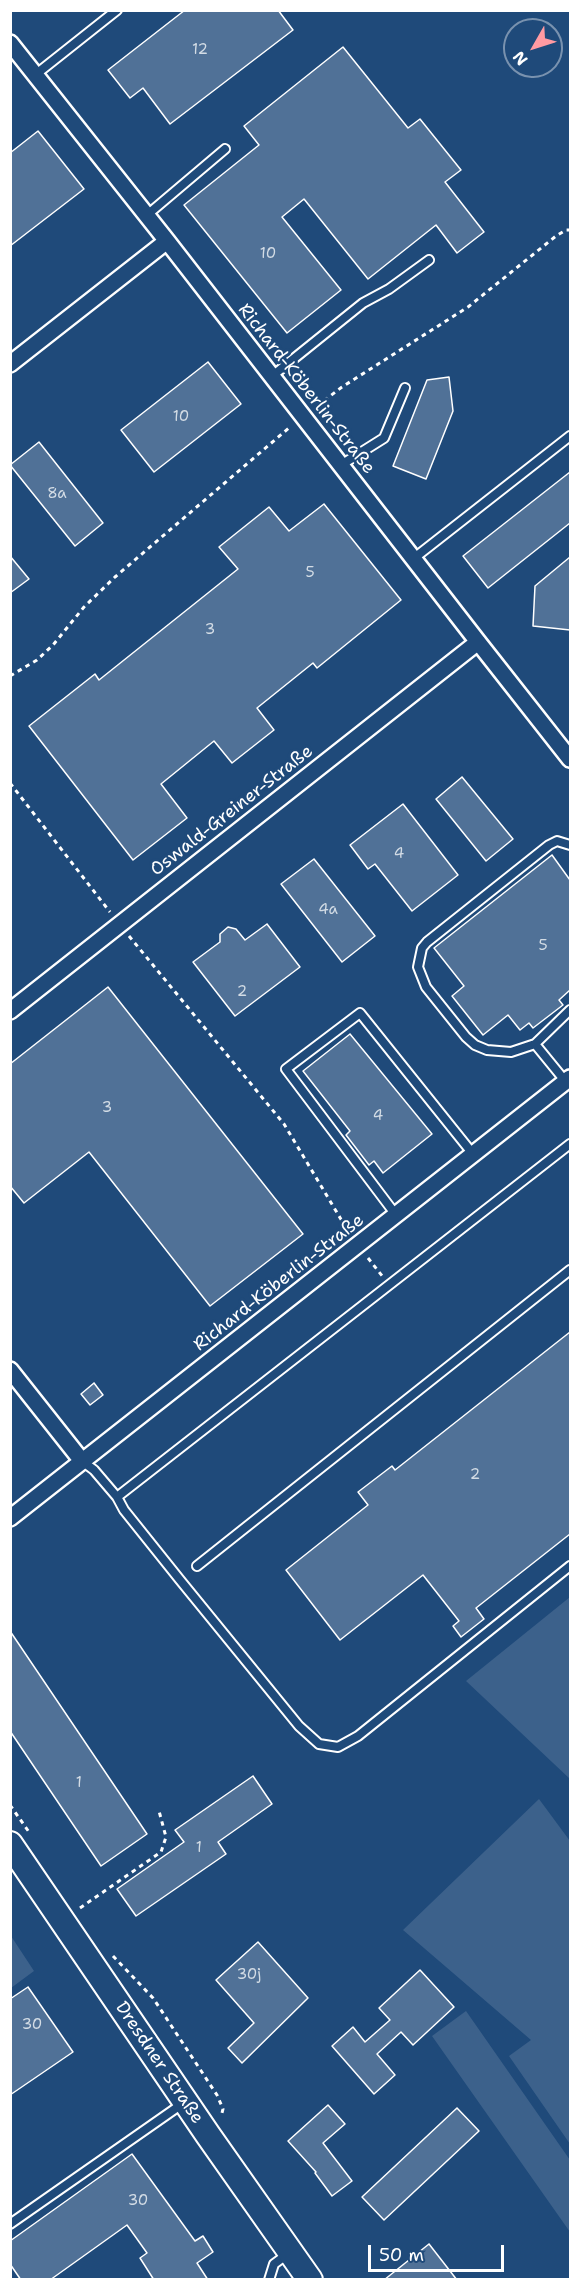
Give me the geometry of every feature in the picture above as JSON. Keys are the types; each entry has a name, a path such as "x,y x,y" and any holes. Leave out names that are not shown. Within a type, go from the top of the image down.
{"main road":[{"name":"Dresdner Straße","path":"20,1839 208,2135 310,2280"}],"street":[{"name":"Richard-Köberlin-Straße","path":"10,43 147,215 570,759"},
{"path":"10,364 167,241"},
{"name":"Oswald-Greiner-Straße","path":"10,1011 478,642"},
{"name":"Richard-Köberlin-Straße","path":"10,1518 568,1080"},
{"path":"10,1370 82,1461"}],"lane":[{"path":"36,75 117,10"},
{"path":"147,215 225,149"},
{"path":"272,377 363,303 389,289 429,260"},
{"path":"341,465 384,438 405,388"},
{"path":"413,558 570,436"},
{"path":"570,845 557,841 549,845 427,942 419,957 418,967 426,987 475,1045 498,1052 511,1052 535,1044 570,1010"},
{"path":"396,1215 286,1069 360,1013 473,1154"},
{"path":"535,1044 568,1080"},
{"path":"117,1497 570,1144"},
{"path":"197,1566 570,1270"},
{"path":"82,1461 94,1470 117,1497 124,1510 299,1726 319,1744 338,1747 358,1736 570,1566"},
{"path":"10,2224 186,2101"},
{"path":"269,2280 274,2264 290,2252"}],"path":[{"path":"10,676 37,660 53,645 84,607 115,577 303,417 342,387 468,307 556,236 570,230"},
{"path":"10,783 120,925 284,1124 358,1246 389,1285"},
{"path":"10,1805 20,1839"},
{"path":"74,1899 80,1908 161,1852 166,1837 159,1811"},
{"path":"110,1953 153,1998 217,2095 223,2109 219,2123 208,2135"}],"shaded area":[{"path":"570,1597 570,1779 466,1681"},
{"path":"539,1799 570,1841 570,2144 509,2056 531,2040 403,1930"},
{"path":"11,1936 34,1971 10,1988"},
{"path":"466,2011 570,2160 570,2232 432,2036"}],"building":[{"path":"185,10 278,10 293,30 170,124 143,88 130,98 108,70"},
{"path":"343,47 408,128 420,119 461,170 445,182 484,232 457,253 436,225 368,279 304,199 282,217 341,290 287,333 184,205 259,145 244,126"},
{"path":"38,131 84,189 10,246 10,153"},
{"path":"208,362 241,404 154,472 121,430"},
{"path":"449,377 453,411 426,479 393,466 427,380"},
{"path":"39,442 103,523 75,546 10,465"},
{"path":"570,472 570,523 488,588 463,556"},
{"path":"324,504 401,600 317,668 313,663 257,708 274,730 232,763 214,741 161,784 187,818 133,860 29,726 95,674 99,680 238,569 219,547 269,507 289,531"},
{"path":"10,556 29,579 10,593"},
{"path":"570,557 570,630 533,626 535,586"},
{"path":"462,777 513,839 486,861 436,799"},
{"path":"403,804 458,875 412,911 375,864 368,869 350,845"},
{"path":"552,855 570,880 570,990 559,1000 563,1005 533,1028 529,1023 520,1030 508,1015 483,1035 452,996 464,986 434,948"},
{"path":"314,859 375,936 342,962 281,884"},
{"path":"267,924 300,967 235,1016 193,962 220,942 220,934 228,927 236,929 245,940"},
{"path":"108,987 303,1234 210,1306 89,1152 24,1203 10,1186 10,1064"},
{"path":"350,1034 432,1134 383,1173 374,1161 369,1165 346,1135 350,1131 303,1071"},
{"path":"570,1332 570,1534 476,1608 484,1619 461,1637 453,1626 459,1621 423,1575 340,1640 286,1570 368,1505 358,1492 392,1466 395,1470"},
{"path":"94,1383 103,1395 90,1405 81,1394"},
{"path":"10,1631 147,1834 101,1866 10,1731"},
{"path":"253,1776 272,1804 218,1842 226,1854 136,1916 117,1889 184,1842 175,1830"},
{"path":"258,1942 308,1998 242,2063 228,2048 254,2023 216,1980"},
{"path":"420,1970 454,2007 413,2045 401,2032 377,2054 395,2075 374,2094 332,2046 353,2027 365,2042 390,2020 379,2008"},
{"path":"28,1987 73,2052 10,2095 10,1999"},
{"path":"328,2105 345,2124 323,2143 352,2181 332,2196 316,2172 288,2141"},
{"path":"457,2108 479,2131 384,2220 362,2197"},
{"path":"132,2154 195,2241 203,2236 213,2252 197,2263 208,2280 154,2280 140,2258 147,2253 127,2225 50,2280 21,2280 10,2264 10,2241"},
{"path":"429,2244 457,2280 384,2280"}]}
